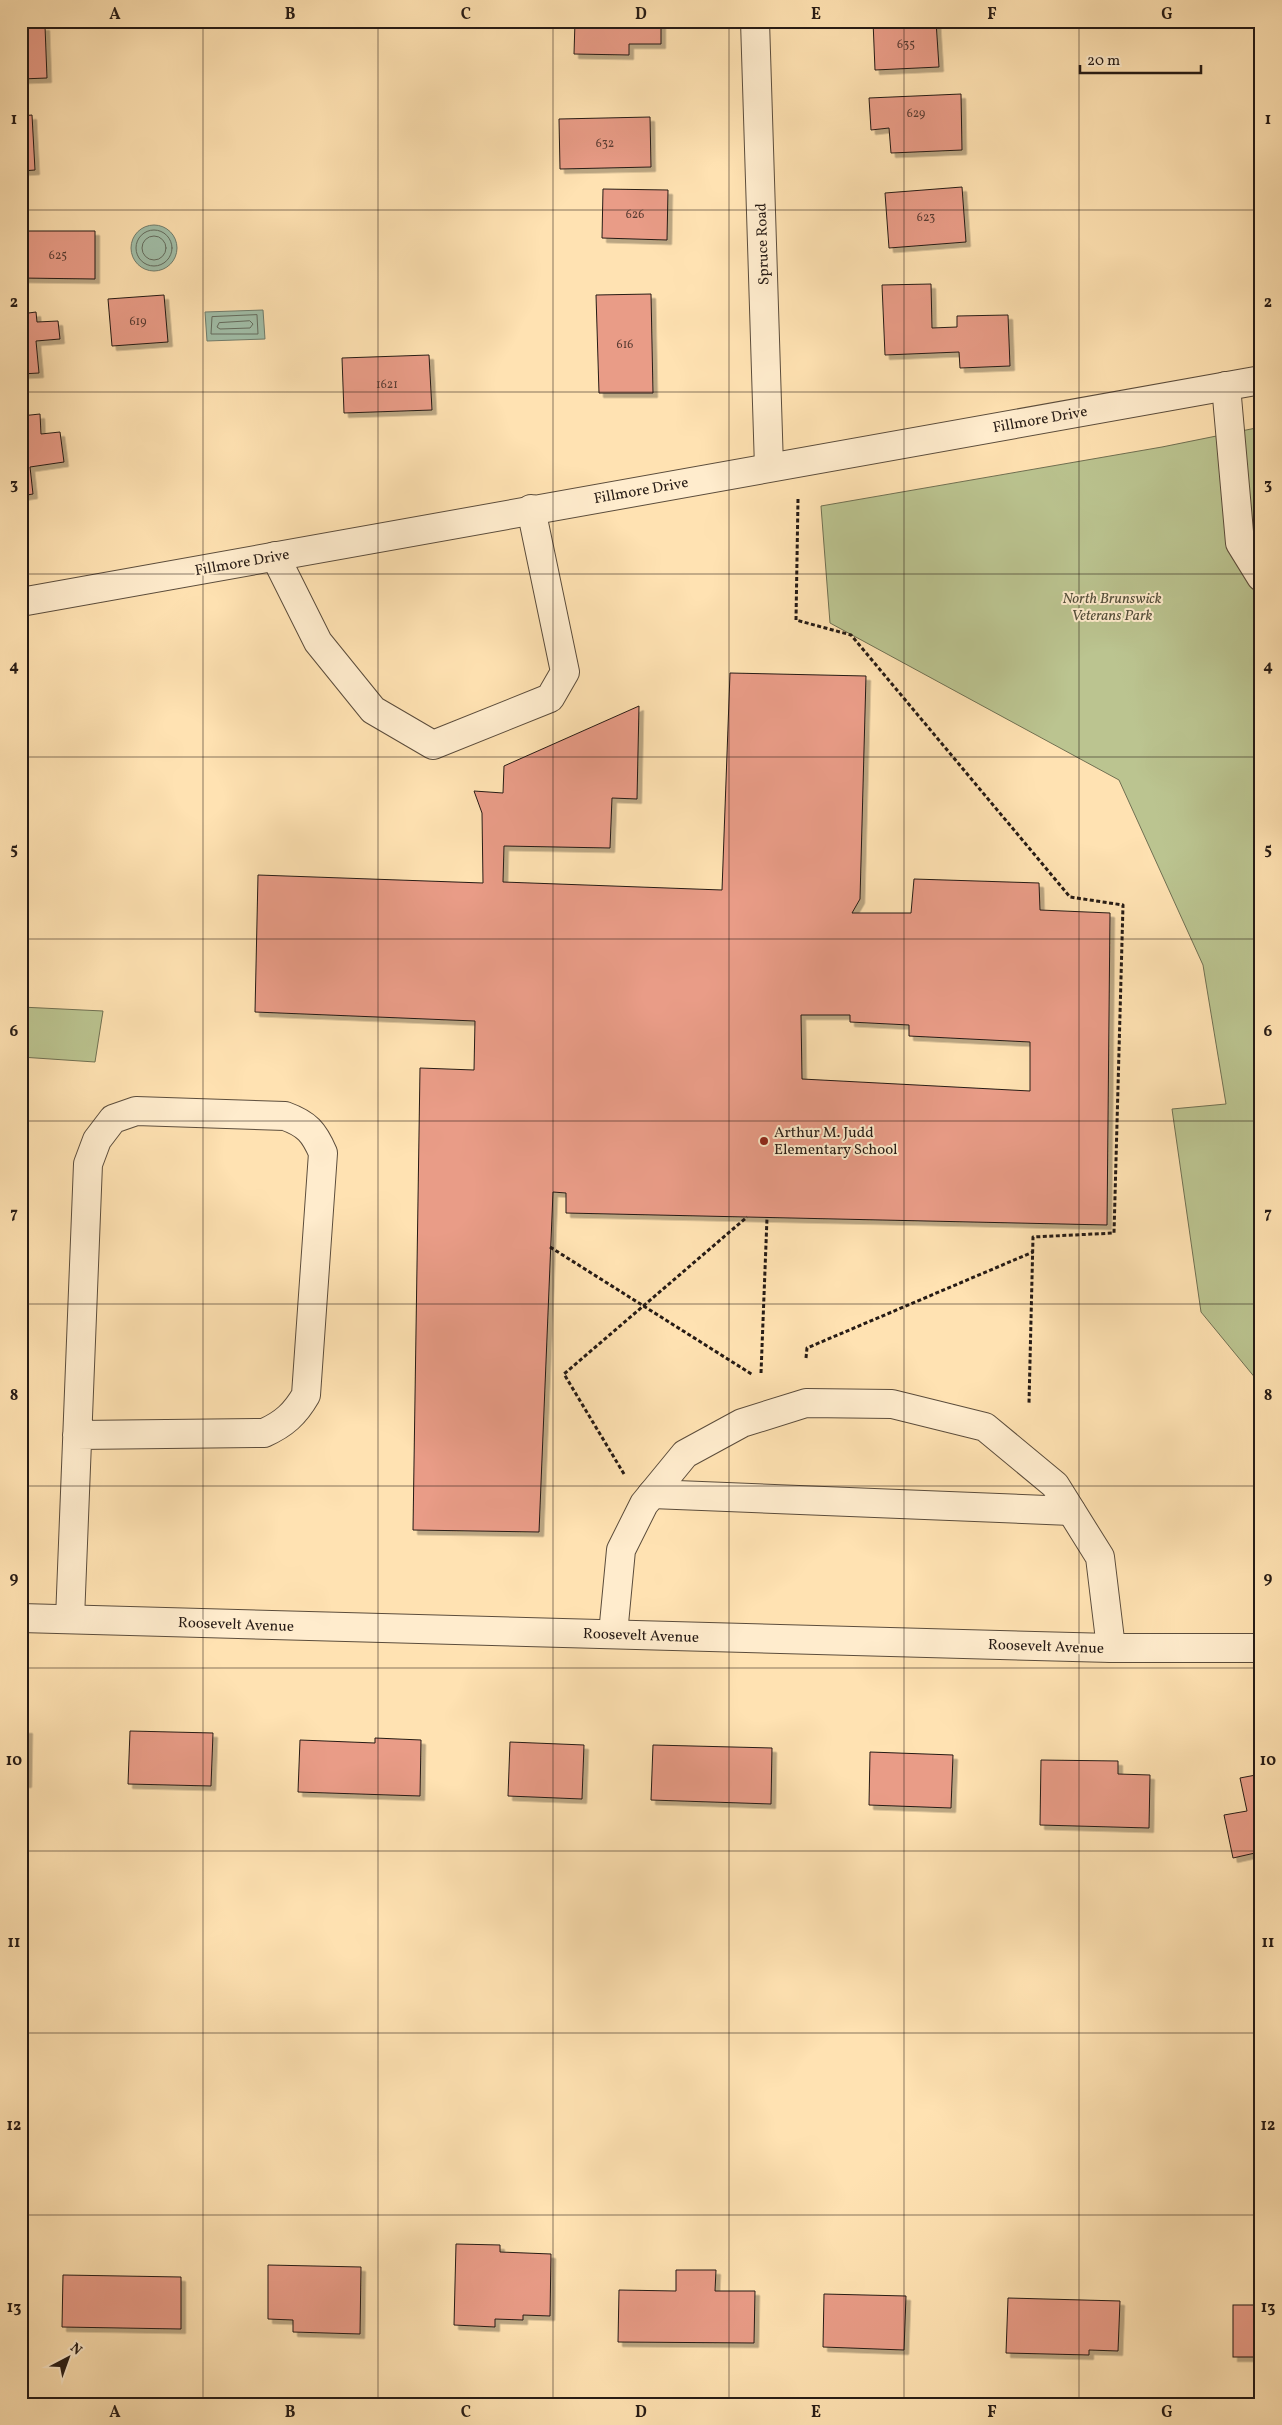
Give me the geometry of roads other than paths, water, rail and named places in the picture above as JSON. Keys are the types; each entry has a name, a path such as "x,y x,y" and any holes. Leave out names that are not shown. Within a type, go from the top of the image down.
{"street":[{"name":"Spruce Road","path":"755,21 769,466"},
{"name":"Fillmore Drive","path":"21,602 769,466 1261,380"},
{"path":"1226,386 1240,543 1261,577"},
{"path":"275,556 318,642 373,710 433,745 550,698 565,672 531,509"},
{"path":"70,1619 77,1435 88,1164 97,1140 113,1119 136,1111 285,1116 303,1123 316,1138 323,1153 306,1395 296,1412 281,1426 264,1433 77,1435"},
{"path":"613,1634 621,1550 644,1504 685,1454 742,1423 806,1403 892,1404 985,1427 1054,1485 1100,1557 1111,1648"},
{"path":"652,1494 1071,1511"},
{"name":"Roosevelt Avenue","path":"21,1618 1111,1648 1261,1648"}],"water":[{"path":"150,225 158,225 167,229 173,235 177,248 173,261 167,267 158,271 150,271 141,267 135,261 131,252 131,244 135,235 141,229"},
{"path":"263,310 265,339 207,341 205,312"}],"place":[{"name":"Arthur M. Judd Elementary School","path":"764,1141"}],"park label":[{"name":"North Brunswick Veterans Park","path":"1112,606"}]}
